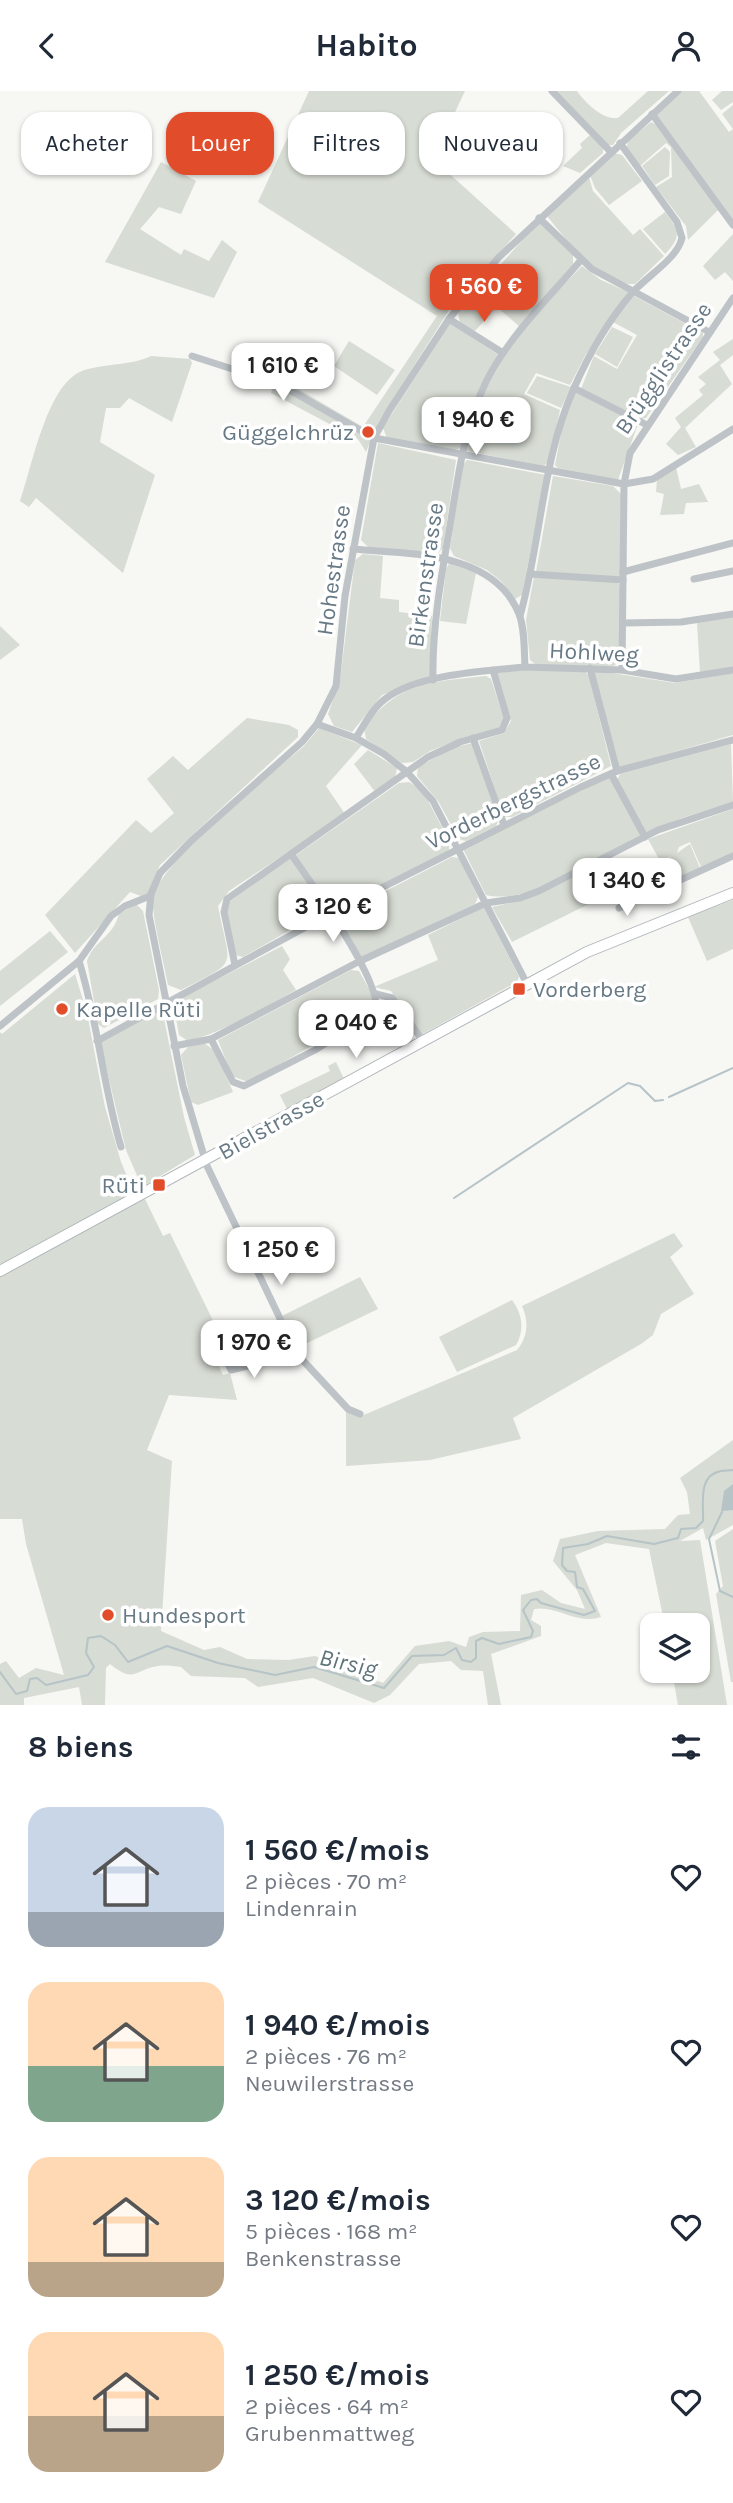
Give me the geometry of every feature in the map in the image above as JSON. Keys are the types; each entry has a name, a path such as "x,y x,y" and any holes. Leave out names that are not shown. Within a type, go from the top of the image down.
{"main road":[{"name":"Bielstrasse","path":"0,1271 527,984 611,941 733,893"}],"street":[{"path":"552,91 610,151"},
{"name":"Hohestrasse","path":"151,894 160,873 191,841 279,764 317,725 336,685 353,549 374,438 449,319 498,258 610,151 678,91"},
{"path":"652,114 733,225"},
{"path":"520,616 551,471 574,388 594,348 633,292 677,249 682,232 620,143"},
{"path":"539,218 581,260 604,278 709,332"},
{"name":"Birkenstrasse","path":"433,680 432,651 444,558 462,454 477,403 503,353 581,260"},
{"name":"Brügglistrasse","path":"622,670 624,484 630,453 733,298"},
{"path":"449,319 503,353"},
{"path":"192,356 279,384 374,438 624,484 653,479 732,432"},
{"path":"574,388 647,425"},
{"path":"530,574 623,576 733,543"},
{"path":"353,549 444,558 469,566 490,578 520,616"},
{"path":"694,579 733,571"},
{"path":"623,623 681,622 733,614"},
{"name":"Hohlweg","path":"520,616 525,667 622,670 676,679 733,670"},
{"path":"356,738 383,701 398,691 433,680 525,667"},
{"path":"590,668 614,772 645,837"},
{"path":"235,965 224,912 227,899 428,757 473,738 502,730 507,725 493,670"},
{"path":"317,725 356,738 407,772 433,801 527,984"},
{"path":"473,738 504,825"},
{"name":"Vorderbergstrasse","path":"97,1041 332,913 614,772 733,740"},
{"path":"174,1046 211,1038 359,961 486,903 520,898 540,891 645,837 733,805"},
{"path":"211,1038 233,1082 244,1086 315,1050 375,1012 378,1004 376,994 359,961 332,913 291,854"},
{"path":"619,908 733,856"},
{"path":"0,1027 79,961 83,951 117,911 151,894"},
{"path":"151,894 149,915 168,1002 174,1046 191,1122 205,1160 297,1354 348,1409 360,1414"},
{"path":"79,961 91,1003 121,1146"},
{"path":"376,994 392,998 423,1041"},
{"path":"227,1362 231,1370 297,1354"}],"shaded area":[{"path":"309,91 465,91 455,112 419,112 419,175 451,175 516,234 451,307 378,423 366,452 358,439 271,393 276,376 363,427 437,316 258,202 270,175 274,175 274,167 288,137 288,175 405,175 405,112 299,112"},
{"path":"555,91 577,91 600,113 618,118 648,91 669,91 621,133 613,145 608,145"},
{"path":"682,91 699,91 729,132 733,129 733,219 656,114"},
{"path":"722,91 733,91 733,102 721,110 712,100"},
{"path":"733,105 733,129 722,114"},
{"path":"651,122 660,127 719,209 688,240 686,226 656,187 672,177 671,147 666,143 640,166 627,147 628,141"},
{"path":"590,135 603,146 603,153 580,173 563,166 582,148 580,144"},
{"path":"665,147 670,152 669,176 655,185 642,166"},
{"path":"614,153 622,155 642,181 609,205 595,188 590,175"},
{"path":"161,162 166,165 166,175 185,175 196,181 181,214 159,207 140,229 181,255 184,249 209,261 222,240 237,252 214,298 105,262"},
{"path":"589,177 593,191 633,235 640,229 664,256 635,284 621,283 596,270 574,249 547,216"},
{"path":"665,212 677,233 674,243 665,254 643,229"},
{"path":"539,221 573,255 573,264 520,327 497,307 473,333 460,323 458,313"},
{"path":"733,234 733,281 725,272 715,280 703,266"},
{"path":"582,266 601,280 628,292 585,356 570,385 536,373 524,394 560,410 549,461 544,466 467,451 482,398 509,350 544,306"},
{"path":"634,296 703,333 703,337 646,418 640,419 581,389 594,356 617,369 637,335 613,322"},
{"path":"450,323 499,355 461,448 455,450 387,438 383,428"},
{"path":"612,327 633,337 617,367 595,354"},
{"path":"733,339 733,355 720,365 732,384 685,428 696,447 678,455 666,444 681,427 675,418 703,395 699,390 706,384 698,377 720,360 713,352"},
{"path":"349,341 395,370 377,395 334,366"},
{"path":"151,356 190,359 192,363 172,422 129,398 120,408 106,408 100,442 155,475 123,573 36,498 29,507 20,501 42,428 59,392 70,379 91,368"},
{"path":"537,376 571,387 561,408 527,393"},
{"path":"574,391 638,424 618,480 558,468 555,465 563,424"},
{"path":"378,443 456,460 443,548 438,553 368,547 361,540"},
{"path":"467,460 546,475 522,595 515,599 501,581 487,570 454,556 450,548 463,465"},
{"path":"676,467 681,489 699,484 708,502 686,503 684,514 660,515 664,494 656,492 657,480"},
{"path":"553,476 613,486 621,494 620,577 536,572"},
{"path":"363,554 383,556 380,598 399,600 399,612 432,616 430,676 382,695 352,732 334,726 328,714 340,680 355,560"},
{"path":"450,562 476,573 466,624 440,621 446,569"},
{"path":"534,577 616,582 621,586 619,661 614,666 538,666 530,660 526,620"},
{"path":"733,616 733,667 700,672 697,623"},
{"path":"0,626 20,645 0,660"},
{"path":"584,670 589,676 611,766 512,817 504,817 479,741 504,733 511,721 496,673"},
{"path":"593,670 675,683 733,673 733,735 618,768"},
{"path":"486,676 491,679 504,719 499,728 462,738 430,751 413,762 402,763 366,739 364,728 390,701 404,692 433,683"},
{"path":"247,718 289,725 298,730 298,737 160,865 148,893 141,896 130,892 75,953 45,915 136,820 151,833 174,813 147,779 173,756 188,770"},
{"path":"319,728 362,745 326,786 345,814 229,891 218,906 227,953 222,967 181,990 168,985 153,906 160,883 195,841 304,746"},
{"path":"473,743 499,819 496,826 466,841 459,839 438,801 417,776 418,767 455,747"},
{"path":"731,744 733,802 645,833 617,780 620,774"},
{"path":"368,750 397,768 395,777 376,793 354,764"},
{"path":"610,776 641,835 545,886 524,893 486,895 463,849"},
{"path":"409,782 423,791 449,841 449,851 336,908 329,907 296,855 399,783"},
{"path":"733,809 733,853 701,867 690,842 679,847 677,853 690,844 700,868 670,881 660,862 672,856 660,861 648,839"},
{"path":"291,857 325,910 243,957 235,955 227,912 229,902"},
{"path":"452,857 459,858 478,897 475,904 360,958 337,916"},
{"path":"589,868 603,897 512,942 492,907 523,900"},
{"path":"733,900 733,949 707,961 688,917"},
{"path":"136,904 143,911 159,990 158,999 104,1028 98,1024 87,961 94,948 112,929 119,914"},
{"path":"484,907 519,977 517,982 421,1035 391,991 374,987 438,960 428,935"},
{"path":"50,931 68,952 0,1006 0,971"},
{"path":"282,946 290,959 283,970 296,990 216,1031 188,1041 179,1035 174,1008 181,998"},
{"path":"351,970 359,971 374,998 370,1013 248,1082 232,1076 218,1040"},
{"path":"75,974 87,1013 105,1107 121,1162 138,1202 145,1199 163,1236 170,1233 225,1345 212,1351 223,1375 230,1373 237,1400 169,1395 147,1450 172,1461 161,1631 204,1650 220,1647 247,1659 289,1660 315,1656 383,1683 415,1646 449,1641 466,1647 469,1637 483,1632 520,1631 521,1595 542,1590 561,1603 585,1609 577,1590 553,1561 560,1539 598,1531 665,1529 678,1515 690,1514 687,1492 680,1478 733,1440 733,1525 706,1540 703,1528 680,1541 700,1540 727,1705 678,1705 674,1683 710,1683 710,1613 662,1613 649,1549 606,1543 575,1555 601,1617 583,1619 551,1610 534,1609 531,1620 541,1626 541,1636 491,1654 501,1705 488,1705 483,1671 461,1670 451,1661 419,1664 390,1695 374,1703 313,1678 258,1687 245,1678 191,1676 181,1667 158,1666 130,1674 110,1664 106,1668 105,1705 82,1705 79,1687 24,1698 24,1705 0,1705 0,1664 6,1661 19,1678 36,1668 64,1675 26,1544 22,1519 0,1519 0,1032 2,1034"},
{"path":"162,1009 184,1117 195,1155 142,1187 126,1150 100,1042"},
{"path":"204,1043 215,1051 233,1092 198,1105 191,1102 181,1055 188,1047"},
{"path":"336,1062 344,1079 287,1109 280,1095 330,1071 328,1066"},
{"path":"674,1233 683,1246 670,1257 694,1294 661,1314 653,1335 641,1344 513,1418 521,1439 430,1460 346,1466 346,1410 359,1417 517,1350 526,1329 522,1306"},
{"path":"360,1277 378,1309 299,1347 282,1316"},
{"path":"512,1300 521,1322 521,1333 516,1345 457,1372 439,1337"},
{"path":"733,1484 733,1510 721,1511 724,1491"},
{"path":"733,1529 731,1682 716,1594 723,1586 715,1541"}],"waterway":[{"path":"669,1097 733,1068"},
{"path":"454,1198 628,1083 640,1086 655,1101 663,1100"},
{"name":"Birsig","path":"0,1672 16,1694 27,1691 30,1679 37,1678 46,1685 88,1675 94,1667 86,1653 88,1638 101,1636 115,1645 128,1662 167,1646 218,1663 275,1675 314,1667 384,1688 412,1656 444,1655 456,1648 462,1660 471,1662 476,1658 476,1641 482,1638 499,1644 531,1637 533,1631 523,1610 531,1600 537,1599 541,1603 584,1615 595,1611 583,1589 577,1587 575,1572 567,1571 562,1565 563,1548 588,1544 607,1536 654,1544 678,1538 681,1529 696,1528 703,1521 703,1491 708,1478 721,1471 733,1470"},
{"path":"722,1512 709,1539 720,1591 733,1597"}],"place":[{"name":"Güggelchrüz","path":"368,432"},
{"name":"Vorderberg","path":"519,989"},
{"name":"Kapelle Rüti","path":"62,1009"},
{"name":"Rüti","path":"159,1185"},
{"name":"Hundesport","path":"108,1615"}]}
